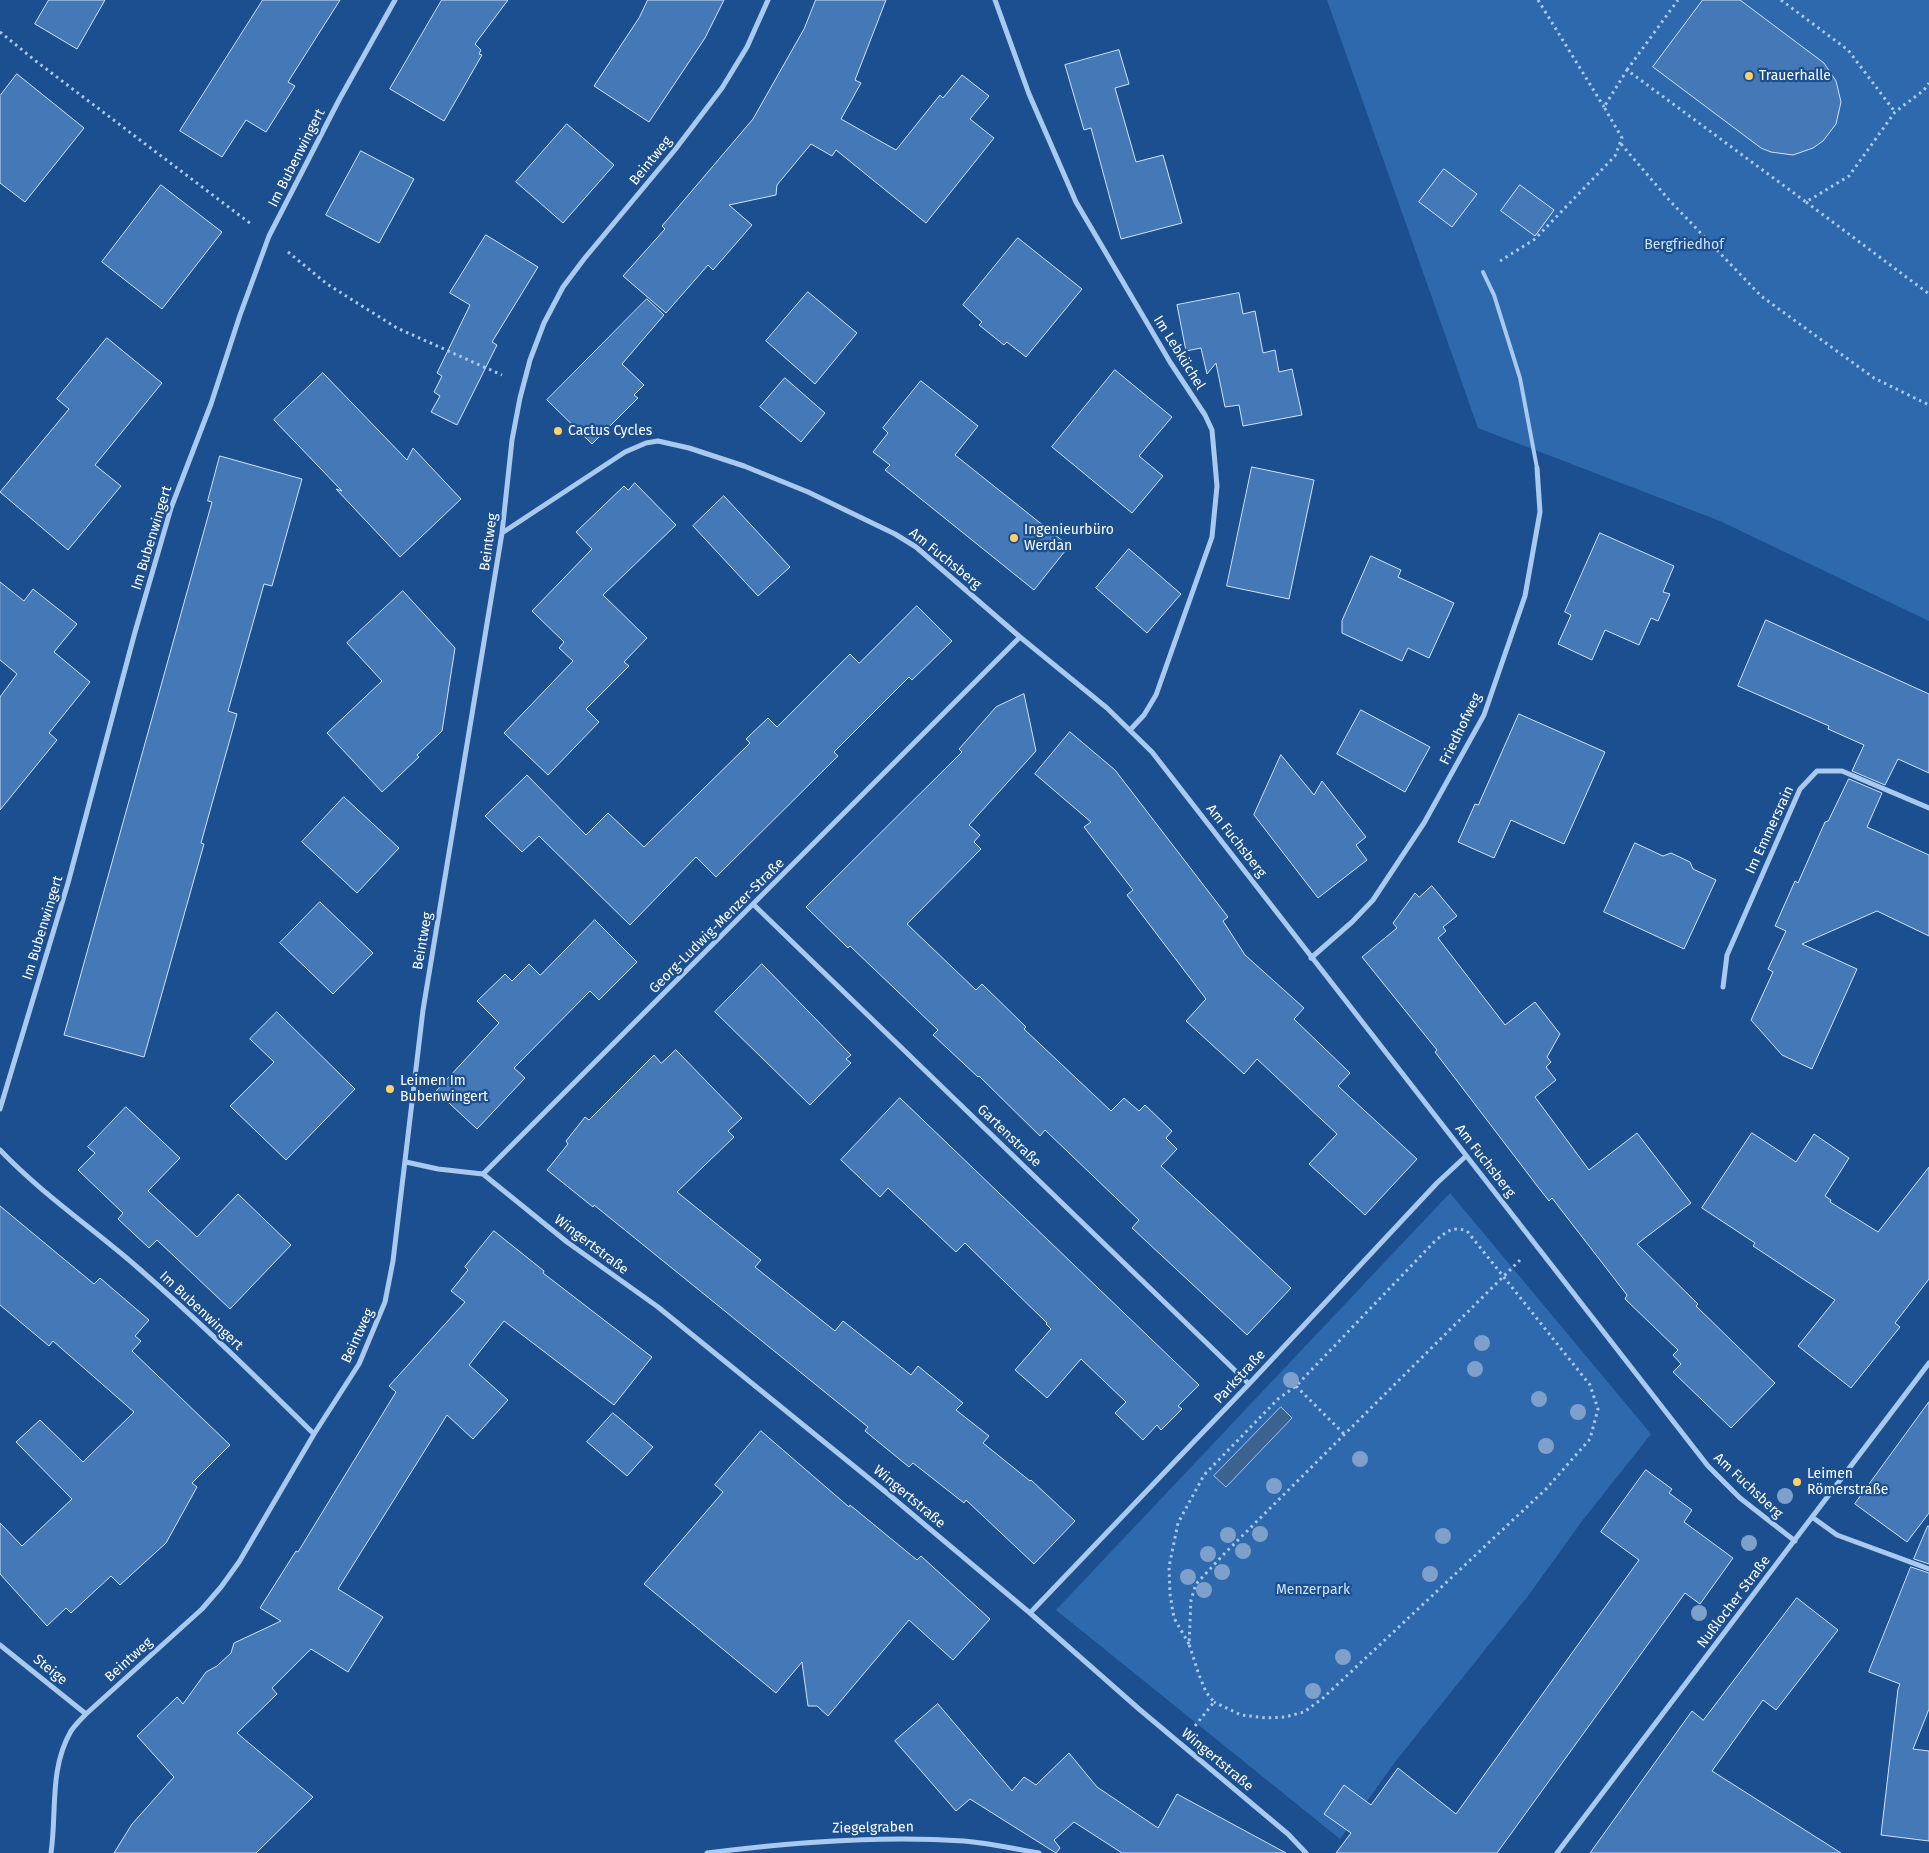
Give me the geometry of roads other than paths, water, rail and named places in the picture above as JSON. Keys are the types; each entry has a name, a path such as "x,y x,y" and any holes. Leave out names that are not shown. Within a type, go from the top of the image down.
{"street":[{"name":"Im Bubenwingert","path":"0,1109 68,883 135,632 171,508 211,404 240,315 269,236 339,100 395,0"},
{"name":"Beintweg","path":"51,1853 55,1780 58,1762 72,1730 86,1714 212,1599 238,1562 314,1434 359,1364 385,1302 393,1261 406,1162 423,1010 502,533 512,440 523,385 544,323 564,287 584,259 674,151 722,88 747,47 768,0"},
{"name":"Im Lebküchel","path":"995,0 1029,94 1076,202 1170,362 1205,415 1212,430 1214,440 1217,486 1212,537 1156,695 1144,715 1131,729"},
{"name":"Am Fuchsberg","path":"502,533 630,449 646,442 658,441 672,443 744,466 808,492 895,534 916,547 1131,729 1168,772 1708,1466 1740,1498 1795,1541"},
{"name":"Friedhofweg","path":"1311,958 1352,922 1373,900 1424,823 1484,715 1525,596 1540,512 1537,468"},
{"name":"Georg-Ludwig-Menzer-Straße","path":"483,1174 1020,637"},
{"name":"Im Emmersrain","path":"1723,987 1727,955 1800,789 1817,771 1842,771 1929,808"},
{"name":"Gartenstraße","path":"754,905 1249,1384"},
{"name":"Im Bubenwingert","path":"0,1150 28,1179 106,1240 142,1272 241,1363 314,1434"},
{"name":"Parkstraße","path":"1030,1613 1249,1384 1437,1183 1466,1156"},
{"path":"406,1162 483,1174"},
{"name":"Wingertstraße","path":"483,1174 567,1242 658,1308 880,1487 1288,1834 1306,1853"},
{"name":"Nußlocher Straße","path":"1557,1853 1929,1363"},
{"path":"1812,1517 1837,1535 1929,1569"},
{"name":"Steige","path":"0,1645 86,1714"},
{"name":"Ziegelgraben","path":"707,1853 828,1840 918,1839 966,1841 1039,1853"}],"lane":[{"path":"1483,272 1494,295 1520,378 1537,468"}],"place":[{"name":"Trauerhalle","path":"1749,76"},
{"name":"Cactus Cycles","path":"558,431"},
{"name":"Ingenieurbüro Werdan","path":"1014,538"},
{"name":"Leimen Im Bubenwingert","path":"390,1089"},
{"name":"Leimen Römerstraße","path":"1797,1482"}],"park label":[{"name":"Bergfriedhof","path":"1684,245"},
{"name":"Menzerpark","path":"1313,1590"}]}
